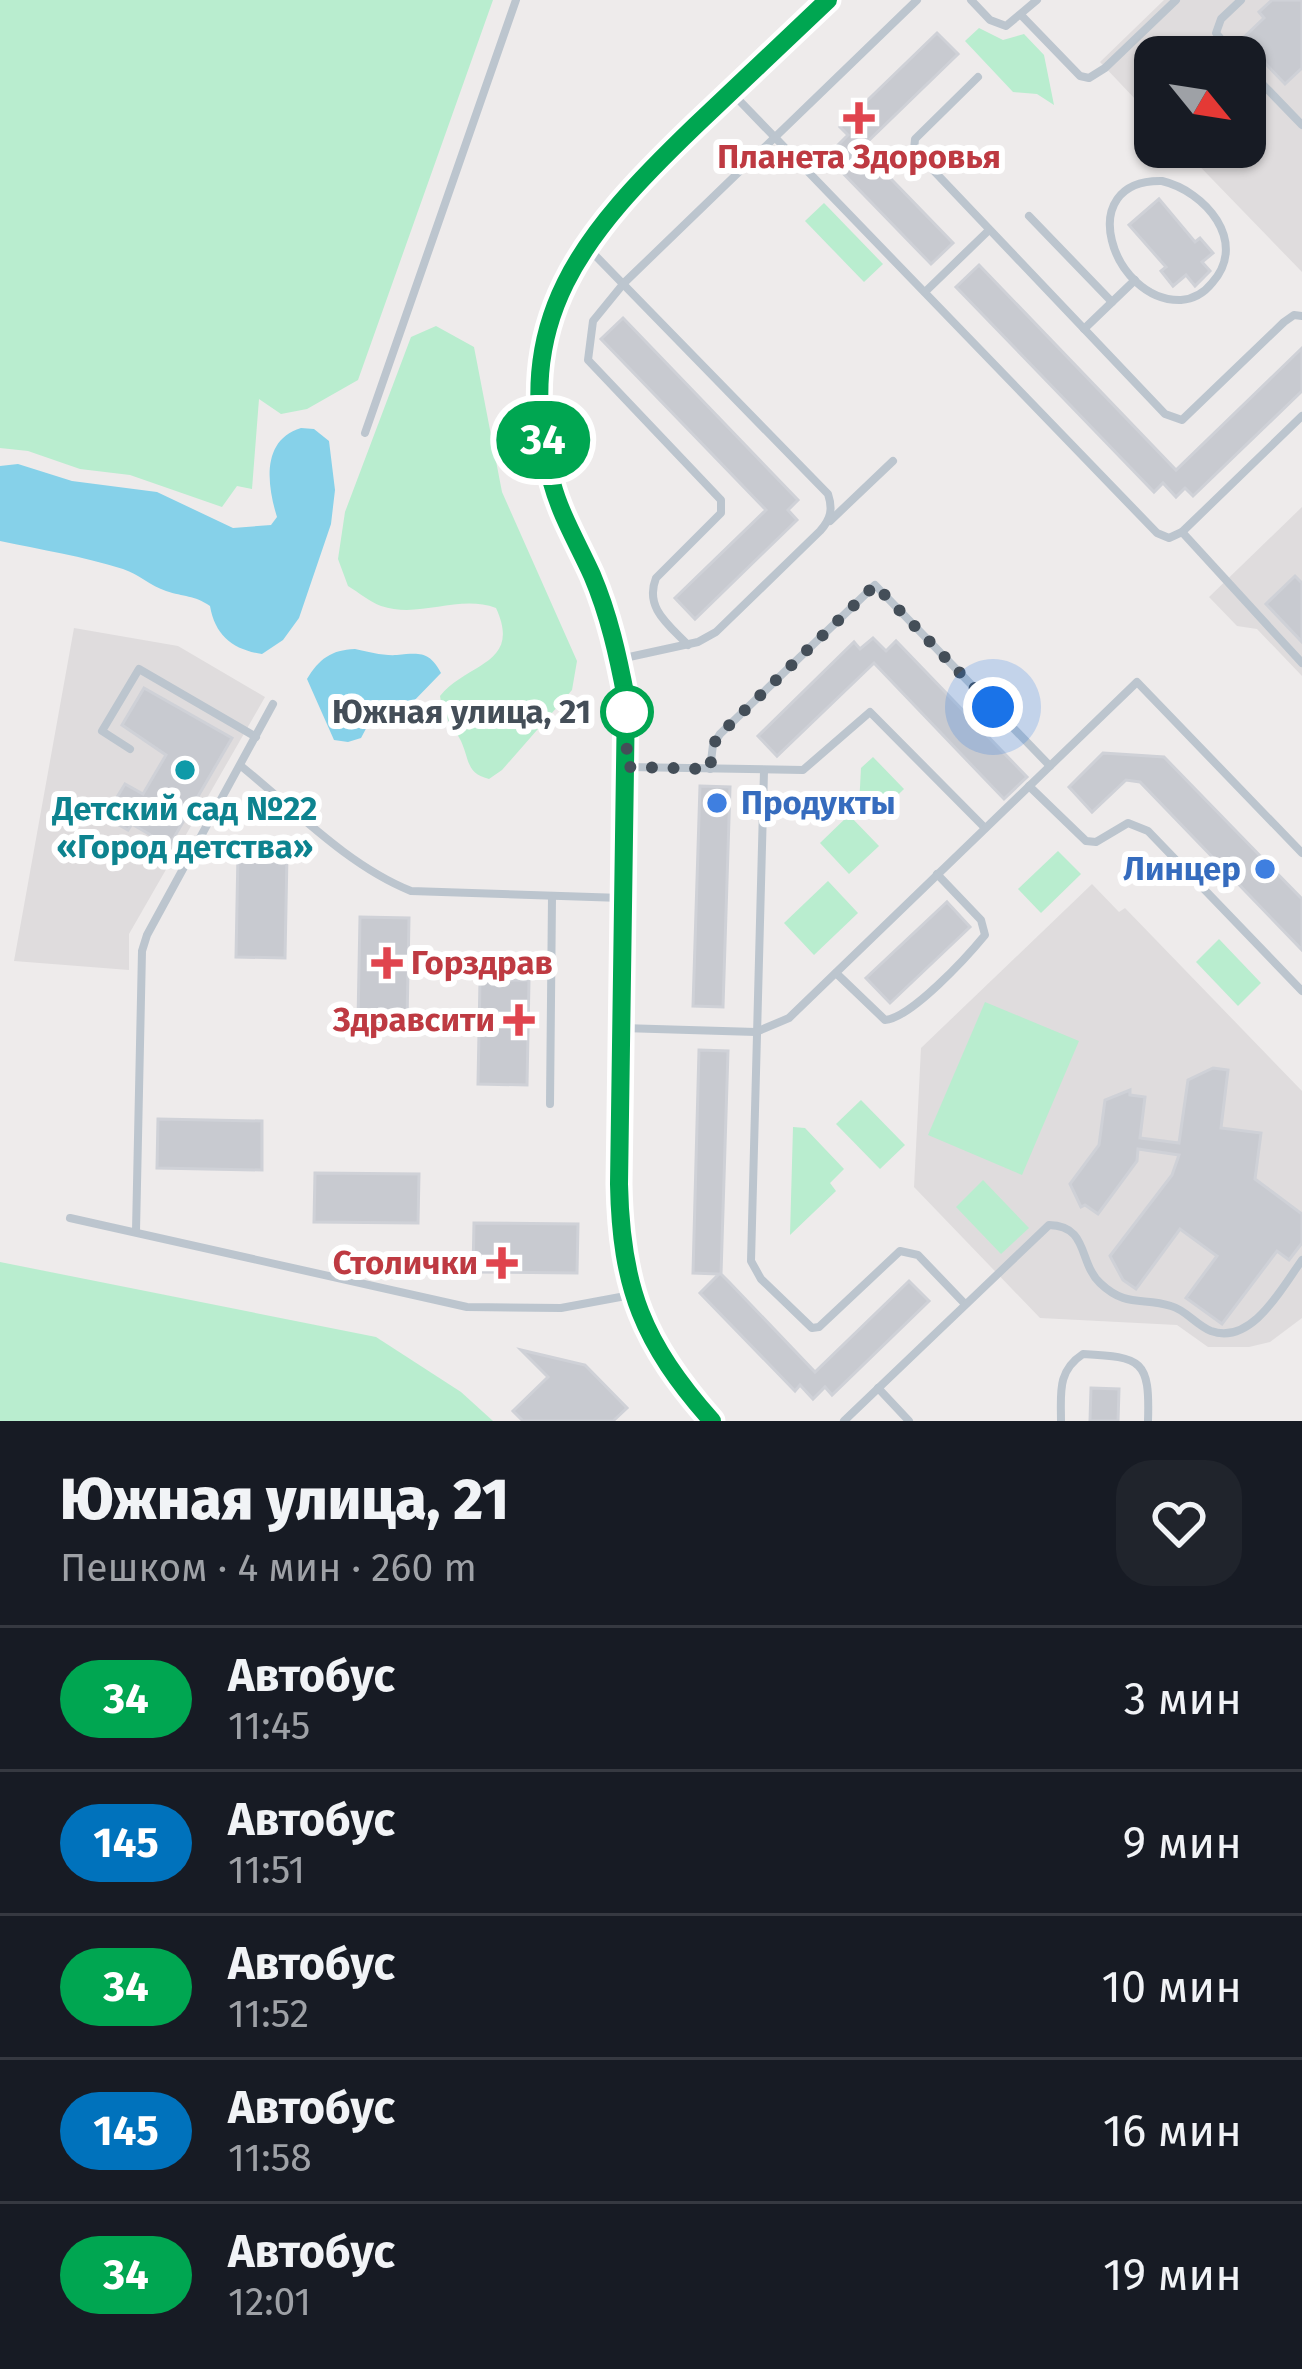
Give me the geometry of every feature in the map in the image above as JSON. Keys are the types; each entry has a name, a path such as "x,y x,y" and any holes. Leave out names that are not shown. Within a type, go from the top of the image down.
{"street":[{"path":"712,1421 664,1361 632,1295 620,1222 626,698 619,659 592,576 552,485 538,393 542,353 565,280 585,245 636,183 828,0"}],"lane":[{"path":"365,434 516,0"},
{"path":"688,645 652,603 652,589 656,578 722,513 721,500 588,360 593,321 625,283 917,0"},
{"path":"971,0 999,26 1012,24 1037,0"},
{"path":"1021,15 1080,76 1089,79 1176,0"},
{"path":"1219,36 1217,25 1241,0"},
{"path":"978,76 915,139 914,150 1165,414 1182,420 1284,322 1302,316"},
{"path":"1266,88 1302,125"},
{"path":"731,92 1157,533 1169,538 1182,532 1302,416"},
{"path":"1162,181 1189,190 1224,231 1227,251 1220,275 1189,300 1164,300 1135,280 1113,249 1108,228 1116,202 1138,182 1162,181"},
{"path":"1029,216 1112,302"},
{"path":"925,292 988,231"},
{"path":"585,245 828,494 831,514 820,531"},
{"path":"1084,330 1135,280"},
{"path":"619,659 688,645 716,632 892,461"},
{"path":"1182,532 1302,663"},
{"path":"710,769 713,745 720,734 875,585 1050,766"},
{"path":"130,748 102,731 139,669 256,737"},
{"path":"622,1028 756,1032 789,1018 1137,682 1302,853"},
{"path":"136,1231 142,951 273,704"},
{"path":"627,767 807,768 865,713 873,713 985,828"},
{"path":"241,766 387,881 411,891 624,898"},
{"path":"764,771 751,1261 761,1279 806,1325 819,1327 892,1256 907,1250 918,1255 965,1304"},
{"path":"1029,785 1086,842 1096,842 1128,823 1148,831 1302,991"},
{"path":"836,973 876,1014 893,1020 903,1016 985,935 985,927 938,874"},
{"path":"550,1104 552,897"},
{"path":"70,1218 467,1307 561,1308 632,1295"},
{"path":"844,1421 1049,1226 1063,1226 1080,1238 1093,1275 1115,1295 1140,1304 1172,1306 1216,1333 1235,1330 1258,1317 1302,1260"},
{"path":"1061,1421 1062,1379 1067,1367 1083,1354 1127,1356 1139,1363 1149,1386 1148,1421"},
{"path":"878,1388 909,1421"}],"shaded area":[{"path":"1164,0 1302,0 1302,272 1201,168 1266,168 1266,36 1134,36 1134,98 1100,62"},
{"path":"1302,507 1302,676 1257,629 1237,626 1209,597"},
{"path":"74,628 178,646 265,697 129,934 129,970 14,961"},
{"path":"1092,884 1119,912 1125,908 1302,1091 1302,1318 1270,1342 1208,1347 1177,1325 1040,1318 914,1187 921,1048"}],"green space":[{"path":"0,0 493,0 358,380 307,409 281,414 259,399 252,489 237,486 222,507 130,475 80,469 28,451 0,448"},
{"path":"979,28 1003,40 1024,34 1044,55 1054,105 1037,94 1013,92 965,41"},
{"path":"824,203 883,264 864,282 805,221"},
{"path":"436,326 474,347 502,492 577,661 572,690 489,779 470,765 440,696 497,652 502,627 496,608 482,604 410,610 381,606 348,586 338,559 345,512 411,337"},
{"path":"873,757 904,789 872,820 859,806 861,768"},
{"path":"849,815 879,846 849,874 820,843"},
{"path":"1058,851 1081,874 1041,913 1018,889"},
{"path":"828,881 858,913 814,955 784,923"},
{"path":"1219,939 1261,983 1238,1006 1196,962"},
{"path":"985,1002 1079,1041 1022,1175 928,1135"},
{"path":"861,1100 905,1145 880,1169 836,1124"},
{"path":"793,1127 805,1128 844,1169 830,1183 836,1191 790,1235"},
{"path":"983,1180 1029,1228 1001,1254 956,1207"},
{"path":"0,1262 376,1337 461,1392 493,1421 0,1421"}],"water":[{"path":"301,428 314,429 329,441 335,490 331,524 299,618 283,640 262,654 227,640 210,606 199,600 166,591 108,564 0,541 0,466 18,464 72,481 157,492 233,528 271,525 277,517 270,478 273,453 279,442"},
{"path":"355,649 423,655 441,673 408,707 387,707 361,738 334,740 307,679 326,657"}],"building":[{"path":"1272,0 1302,0 1302,68 1285,84 1266,64 1266,36 1245,36 1264,18 1259,12"},
{"path":"937,33 958,54 861,148 953,243 931,264 837,167 843,161 833,150 848,135 840,127"},
{"path":"1159,199 1195,242 1200,238 1213,253 1202,262 1210,271 1195,286 1186,275 1173,286 1161,271 1166,267 1129,225"},
{"path":"979,265 1176,470 1302,348 1302,391 1193,496 1185,488 1176,497 1163,483 1154,492 956,287"},
{"path":"623,318 798,500 788,510 797,520 695,619 675,598 766,510 601,339"},
{"path":"1295,576 1302,583 1302,642 1266,604"},
{"path":"873,638 886,651 896,641 1027,777 1004,799 874,663 777,756 758,736 854,642 860,649"},
{"name":"Детский сад №22 «Город детства»","path":"144,688 232,738 169,846 132,824 128,830 105,817 125,784 143,794 166,755 122,725"},
{"path":"1103,753 1164,757 1302,899 1302,950 1140,782 1126,780 1092,812 1069,787"},
{"path":"700,786 730,787 723,1007 693,1006"},
{"path":"238,853 287,854 285,958 236,957"},
{"path":"947,902 970,927 890,1003 866,978"},
{"path":"360,917 409,918 407,1022 358,1021"},
{"path":"480,980 529,980 527,1085 478,1084"},
{"path":"699,1050 728,1051 721,1274 815,1372 909,1281 929,1301 832,1395 825,1387 813,1399 800,1385 795,1391 700,1293 719,1274 693,1273"},
{"path":"1213,1068 1228,1070 1221,1128 1261,1133 1255,1179 1302,1214 1302,1243 1289,1260 1277,1251 1222,1324 1186,1298 1217,1256 1180,1229 1136,1289 1123,1280 1110,1256 1172,1175 1179,1155 1138,1149 1137,1161 1098,1214 1081,1207 1070,1184 1099,1145 1105,1100 1130,1090 1130,1095 1145,1097 1140,1138 1179,1143 1188,1080"},
{"path":"158,1119 262,1121 262,1170 157,1168"},
{"path":"315,1173 419,1174 418,1223 314,1222"},
{"path":"474,1223 578,1224 577,1273 473,1272"},
{"path":"521,1350 585,1365 627,1408 613,1421 523,1421 513,1411 548,1377"},
{"path":"1091,1388 1119,1389 1118,1421 1090,1421"}],"bus line":[{"name":"34","path":"712,1421 653,1343 638,1315 624,1257 619,1184 626,698 619,659 592,576 552,485 538,393 550,319 565,280 610,211 828,0"}],"place":[{"name":"Планета Здоровья","path":"859,118"},
{"name":"Южная улица, 21","path":"627,712"},
{"name":"Детский сад №22 «Город детства»","path":"185,770"},
{"name":"Продукты","path":"717,803"},
{"name":"Линцер","path":"1265,869"},
{"name":"Горздрав","path":"387,963"},
{"name":"Здравсити","path":"519,1020"},
{"name":"Столички","path":"502,1263"}],"route":[{"path":"627,712 626,698 627,767 710,769 713,745 720,734 875,585 993,707"}]}
